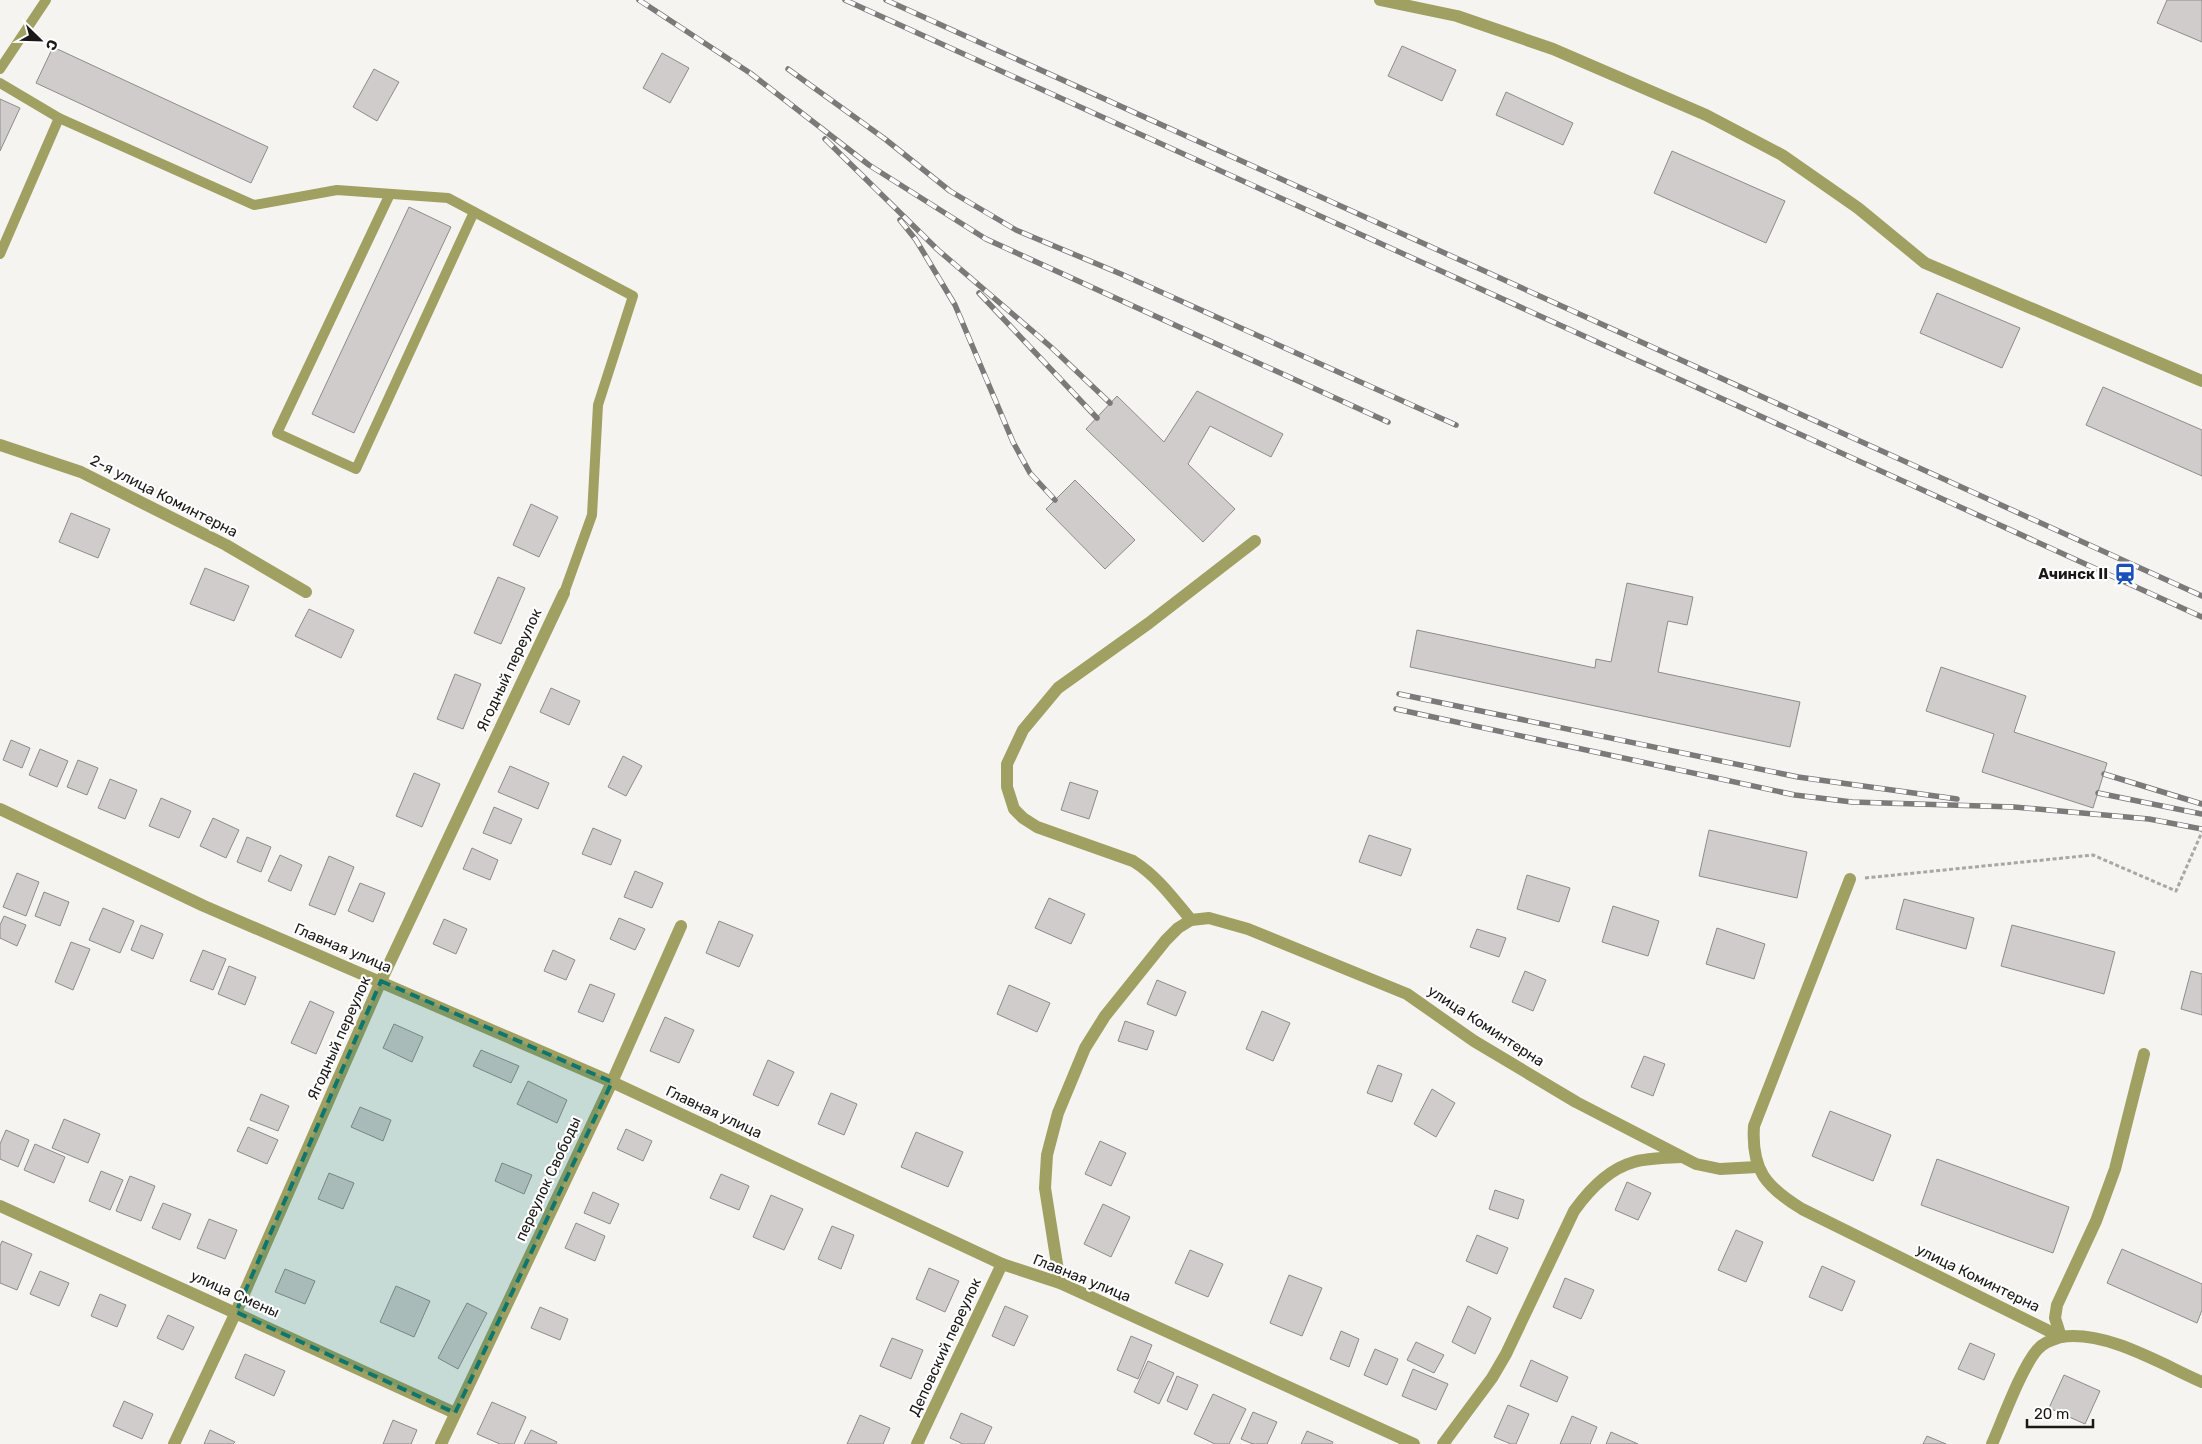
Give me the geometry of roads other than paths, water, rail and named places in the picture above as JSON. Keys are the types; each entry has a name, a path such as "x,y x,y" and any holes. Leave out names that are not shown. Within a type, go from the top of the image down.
{"street":[{"path":"1380,0 1457,16 1552,49 1706,115 1782,155 1858,208 1925,264 2202,381"},
{"name":"2-я улица Коминтерна","path":"0,445 81,472 226,545 306,592"},
{"path":"1060,1283 1045,1188 1047,1155 1058,1112 1085,1048 1105,1016 1166,940 1178,928 1192,920 1158,880 1140,866 1037,827 1023,818 1014,809 1008,787 1007,764 1023,730 1058,688 1149,623 1255,541"},
{"name":"Ягодный переулок","path":"174,1444 236,1312 382,982 564,593"},
{"name":"Главная улица","path":"0,809 204,906 612,1082 1002,1264 1060,1283 1414,1444"},
{"name":"улица Коминтерна","path":"1850,879 1754,1126 1752,1146 1757,1167 1766,1181 1784,1198 1802,1209 2060,1337 2075,1335 2096,1338 2128,1349 2202,1382"},
{"name":"улица Коминтерна","path":"1192,920 1209,918 1248,929 1407,994 1474,1041 1576,1102 1680,1157 1710,1168 1757,1167"},
{"name":"переулок Свободы","path":"441,1444 612,1082 681,926"},
{"path":"1992,1444 2026,1368 2037,1350 2046,1342 2060,1337 2055,1318 2057,1305 2096,1221 2115,1169 2144,1054"},
{"path":"1443,1444 1492,1378 1506,1354 1574,1210 1586,1193 1616,1169 1634,1162 1680,1157"},
{"name":"улица Смены","path":"0,1206 455,1413"},
{"name":"Деповский переулок","path":"917,1444 1002,1264"}],"lane":[{"path":"0,69 46,0"},
{"path":"0,83 58,118 254,205 337,190 448,198 633,296 598,405 592,515 564,593"},
{"path":"0,254 58,118"},
{"path":"390,194 277,433 356,469 474,212"}],"railway":[{"path":"639,0 750,73 869,165 986,239 1388,422"},
{"path":"845,0 2202,617"},
{"path":"886,0 2202,596"},
{"path":"788,69 885,139 950,191 1016,230 1121,274 1456,425"},
{"path":"825,139 938,250 1051,347 1110,403"},
{"path":"900,220 916,240 955,305 1013,442 1030,473 1055,500"},
{"path":"979,293 1097,418"},
{"path":"1399,694 1798,777 1957,799"},
{"path":"1396,709 1795,795 1852,802 2014,807 2149,819 2202,829"},
{"path":"2104,774 2202,804"},
{"path":"2098,793 2202,814"}],"place":[{"name":"Ачинск II","path":"2125,574"}]}
